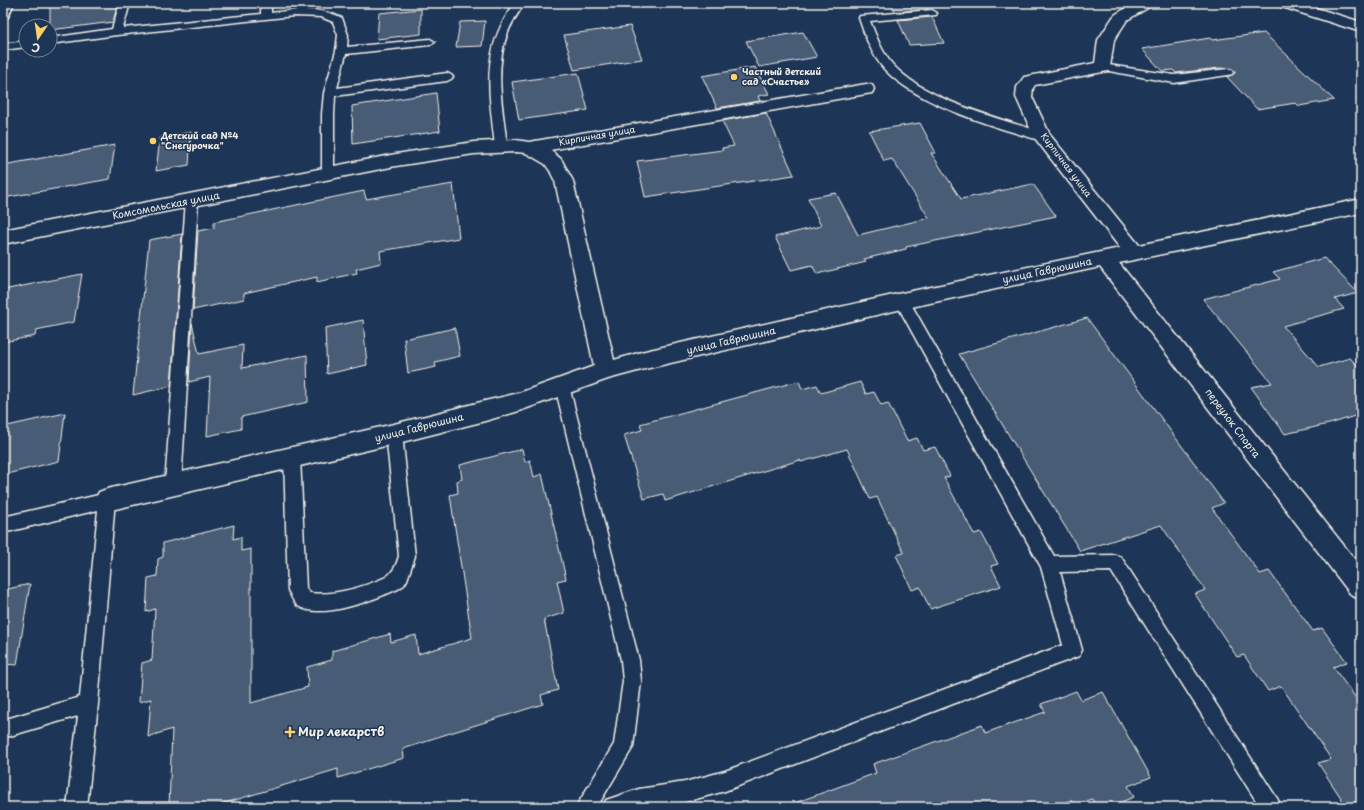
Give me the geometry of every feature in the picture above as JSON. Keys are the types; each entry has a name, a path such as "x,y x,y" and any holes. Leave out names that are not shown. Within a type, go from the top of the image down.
{"street":[{"path":"1102,67 1106,40 1121,17 1146,3"},
{"path":"1284,3 1361,27"},
{"name":"Кирпичная улица","path":"1102,67 1030,81 1025,87 1024,96 1043,136 1134,252"},
{"name":"Кирпичная улица","path":"328,173 474,148 501,146 528,148 866,89"},
{"path":"528,148 544,154 554,161 560,170 564,181 606,371"},
{"name":"Комсомольская улица","path":"3,238 328,173"},
{"name":"улица Гаврюшина","path":"107,500 394,434 519,402 606,371 645,360 902,301 1361,206"},
{"name":"переулок Спорта","path":"1104,258 1361,587"}],"lane":[{"path":"3,17 9,3"},
{"path":"116,32 125,3"},
{"path":"266,3 266,17"},
{"path":"501,146 495,84 497,47 501,32 510,14 520,3"},
{"path":"58,40 116,32 316,12 330,15 338,20 343,35 341,51 330,93 328,114 328,173"},
{"path":"932,13 864,18 879,52 889,66 904,80 945,103 1043,136"},
{"path":"341,51 430,42"},
{"path":"3,47 18,45"},
{"path":"1102,67 1174,79 1228,72"},
{"path":"330,93 447,77"},
{"path":"173,485 192,200"},
{"path":"613,807 640,803 725,781 1073,650 1049,564 902,301"},
{"path":"562,386 630,660 632,681 623,747 586,807"},
{"path":"292,457 297,590 301,598 310,603 323,603 386,587 397,580 404,568 407,556 394,434"},
{"path":"3,525 107,500 89,704 77,807"},
{"path":"1049,564 1115,562 1271,807"},
{"path":"3,729 89,704"}],"building":[{"path":"63,3 118,3 113,22 58,29 58,18 50,18 50,5"},
{"path":"891,3 925,3 928,9 895,12"},
{"path":"421,9 421,34 377,39 379,13"},
{"path":"932,17 944,43 909,45 898,20"},
{"path":"485,21 482,46 456,47 460,22"},
{"path":"630,26 642,59 574,70 564,35"},
{"path":"803,32 817,57 759,67 746,41"},
{"path":"1264,33 1334,100 1299,106 1296,103 1257,109 1227,77 1235,73 1232,69 1219,68 1176,73 1173,70 1162,71 1142,49 1210,38 1212,40"},
{"path":"755,67 769,94 758,96 760,101 717,108 702,76"},
{"path":"578,73 588,110 519,120 512,82"},
{"path":"436,93 440,131 353,144 352,106"},
{"path":"766,113 794,175 645,197 637,161 723,150 722,148 734,146 722,121"},
{"path":"920,123 936,153 931,153 961,199 1033,184 1056,216 906,247 906,249 864,259 866,262 817,274 812,265 791,270 775,237 821,226 808,198 836,193 858,235 929,218 892,159 884,161 869,131"},
{"path":"191,132 189,165 156,171 160,138"},
{"path":"115,145 110,179 3,198 3,165"},
{"path":"453,184 459,238 380,251 381,263 356,269 357,273 317,282 317,277 244,293 244,299 193,310 198,231 214,228 214,222 364,191 366,199"},
{"path":"182,234 171,386 133,395 149,240"},
{"path":"1324,258 1358,293 1335,299 1344,309 1283,326 1319,367 1350,358 1361,369 1361,414 1333,423 1285,434 1251,387 1272,383 1203,299 1280,279 1273,272"},
{"path":"82,274 74,322 36,330 35,336 3,342 3,290"},
{"path":"1087,318 1224,503 1212,508 1260,574 1269,571 1313,631 1322,628 1347,662 1333,667 1361,705 1361,807 1347,807 1318,763 1331,759 1281,686 1268,691 1244,655 1237,657 1195,594 1205,590 1161,525 1080,551 959,354"},
{"path":"363,320 367,365 327,374 325,328"},
{"path":"192,323 199,354 243,345 242,368 307,355 308,402 241,417 241,429 207,436 210,377 189,382"},
{"path":"455,328 460,356 435,362 436,367 408,373 404,339"},
{"path":"799,381 802,389 817,385 821,393 860,382 866,394 874,392 881,405 888,403 907,441 917,438 923,450 935,447 950,476 944,478 974,534 981,532 998,564 991,566 1001,586 930,609 920,587 912,590 896,555 904,553 877,497 870,499 847,449 801,462 800,460 665,501 663,494 644,499 624,435 642,430 640,424"},
{"path":"65,413 59,461 3,475 3,427"},
{"path":"522,449 525,462 530,460 534,477 542,474 566,579 557,581 564,613 544,619 558,690 541,695 543,704 403,749 404,758 338,778 338,769 212,807 169,807 172,729 148,737 151,699 139,702 142,663 152,660 155,609 146,612 148,578 157,576 158,559 163,557 163,543 234,525 233,539 241,537 241,551 251,549 251,703 308,687 307,667 332,660 332,651 390,634 391,642 416,635 418,654 472,638 450,495 458,493 457,481 462,479 460,465"},
{"path":"30,584 17,665 3,664 3,590"},
{"path":"1076,691 1081,700 1103,692 1151,777 1128,786 1134,797 1108,807 1096,807 1092,799 1074,806 1071,800 1053,807 793,807 792,804 876,773 873,764 982,725 985,733 1045,712 1041,704"}],"place":[{"name":"Частный детский сад «Счастье»","path":"734,77"},
{"name":"Детский сад №4 \"Снегурочка\"","path":"153,141"},
{"name":"Мир лекарств","path":"290,732"}]}
